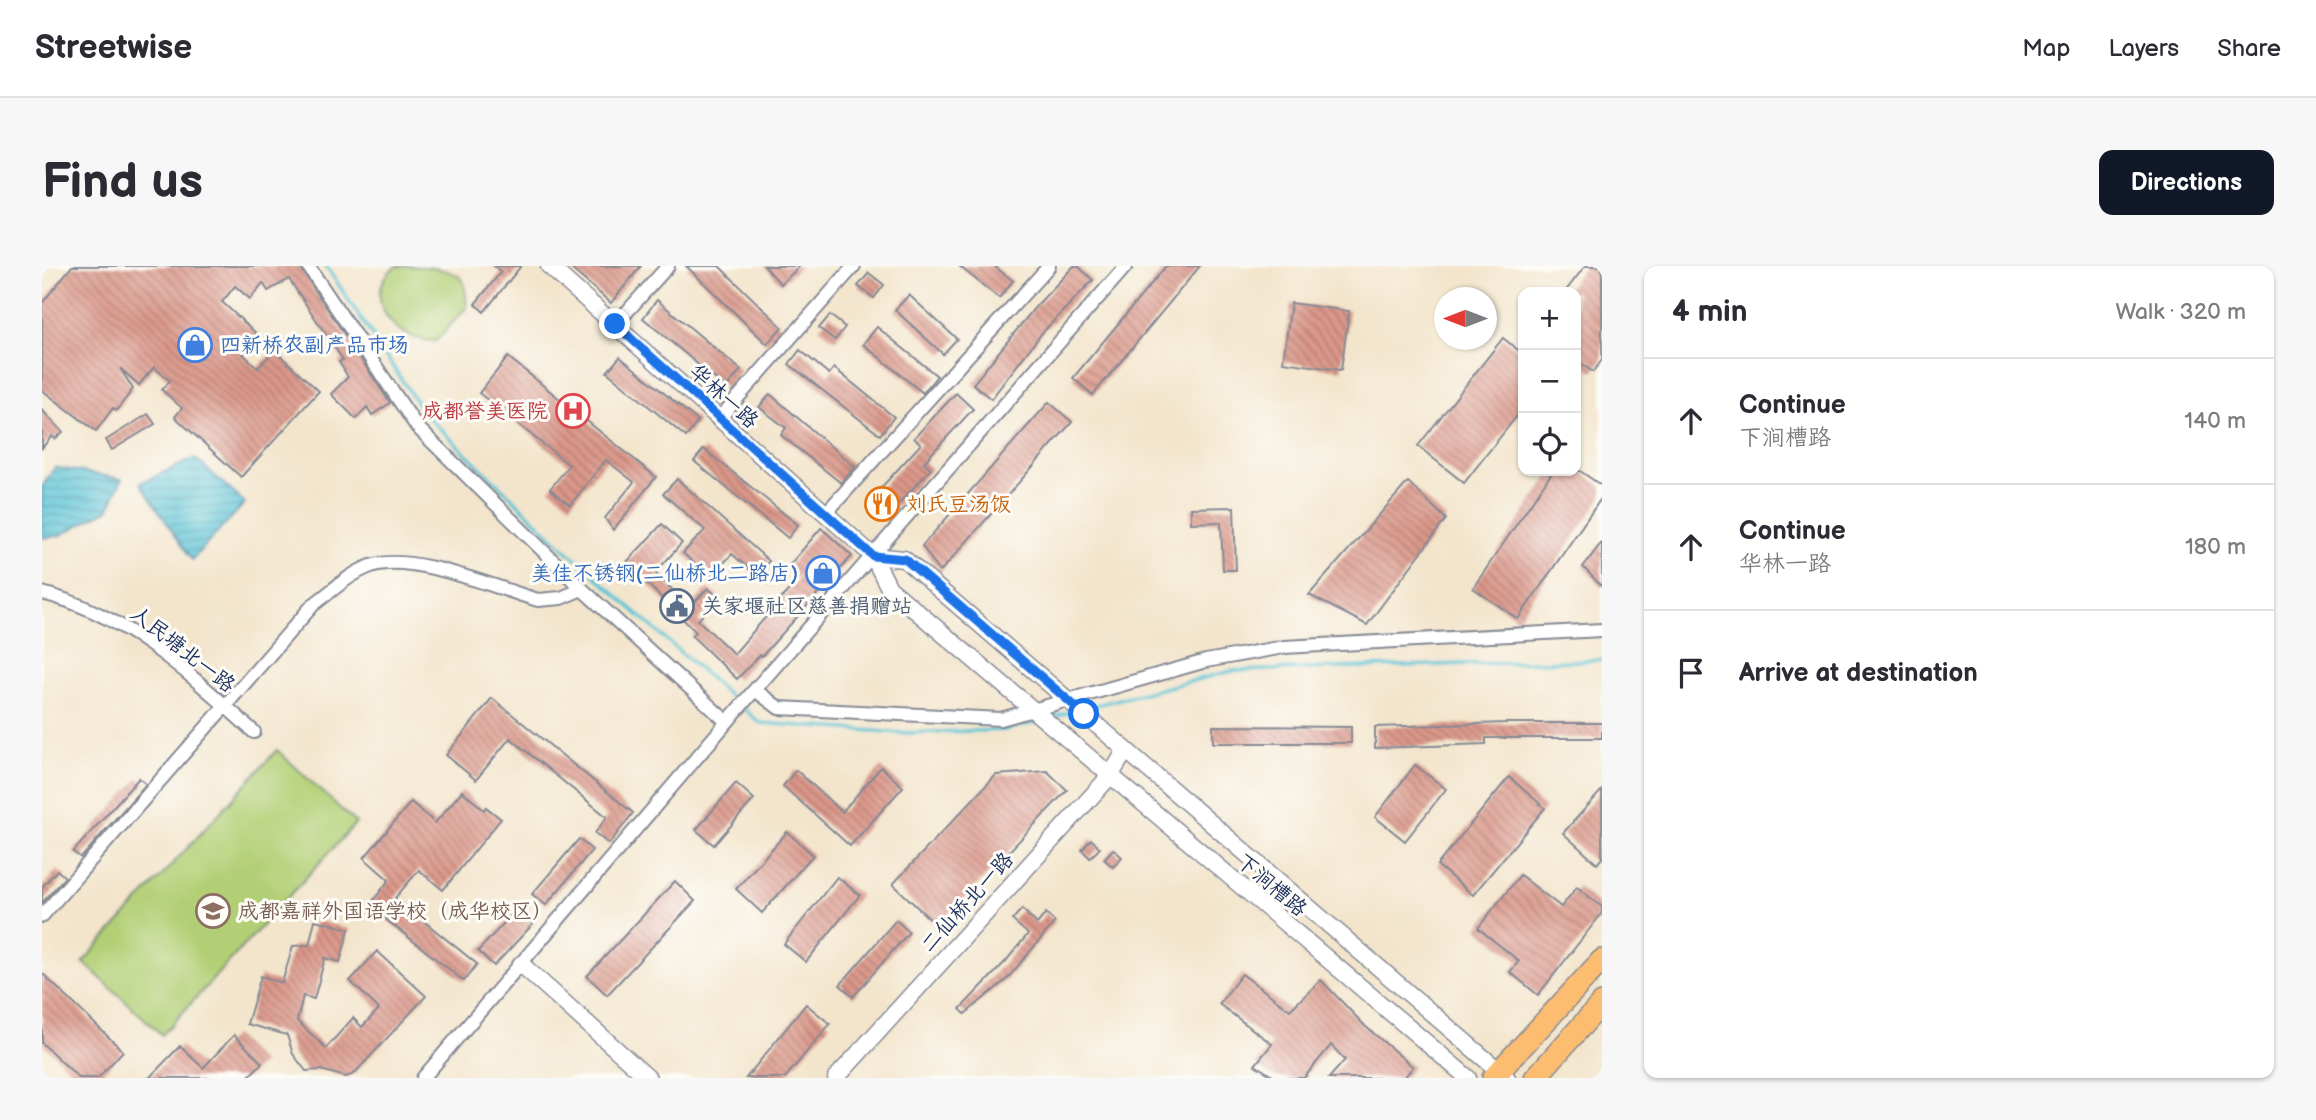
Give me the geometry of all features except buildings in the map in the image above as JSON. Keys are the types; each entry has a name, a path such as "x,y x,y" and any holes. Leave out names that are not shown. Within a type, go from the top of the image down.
{"main road":[{"path":"1499,1076 1602,960"},
{"path":"1535,1078 1602,1003"}],"street":[{"path":"308,266 417,427 582,589 730,720"},
{"name":"华林一路","path":"549,266 873,556"},
{"path":"615,324 668,266"},
{"path":"718,419 854,266"},
{"path":"825,514 1049,266"},
{"path":"423,1078 753,692 1126,266"},
{"name":"下涧槽路","path":"873,556 905,559 1499,1076"},
{"name":"下涧槽路","path":"873,556 889,588 1468,1078"},
{"path":"42,916 313,605 347,578 372,566 401,561 538,600 561,598 582,589"},
{"name":"人民塘北一路","path":"42,593 68,599 116,620 254,732"},
{"path":"753,692 779,708 1001,719 1040,717 1206,661 1284,647 1602,630"},
{"name":"二仙桥北一路","path":"836,1078 1110,776 1126,750"},
{"path":"521,964 648,1078"}],"green space":[{"path":"396,266 440,269 462,279 467,307 436,341 421,340 407,334 386,316 380,291 385,278"},
{"path":"277,750 356,823 162,1035 83,962"}],"water":[{"path":"195,458 245,503 192,560 140,483"},
{"path":"55,467 122,479 109,509 59,536 42,538 42,487"}],"waterway":[{"path":"326,266 423,412 568,552 760,723 902,733 1006,730 1039,721"},
{"path":"1084,708 1232,671 1602,660"},
{"path":"1050,718 1073,711"}],"place":[{"name":"四新桥农副产品市场","path":"195,345"},
{"name":"成都誉美医院","path":"573,411"},
{"name":"刘氏豆汤饭","path":"882,504"},
{"name":"美佳不锈钢(二仙桥北二路店)","path":"823,573"},
{"name":"关家堰社区慈善捐赠站","path":"677,606"},
{"name":"成都嘉祥外国语学校（成华校区）","path":"213,911"}],"route":[{"path":"615,324 873,556 905,559 1084,714"}]}
